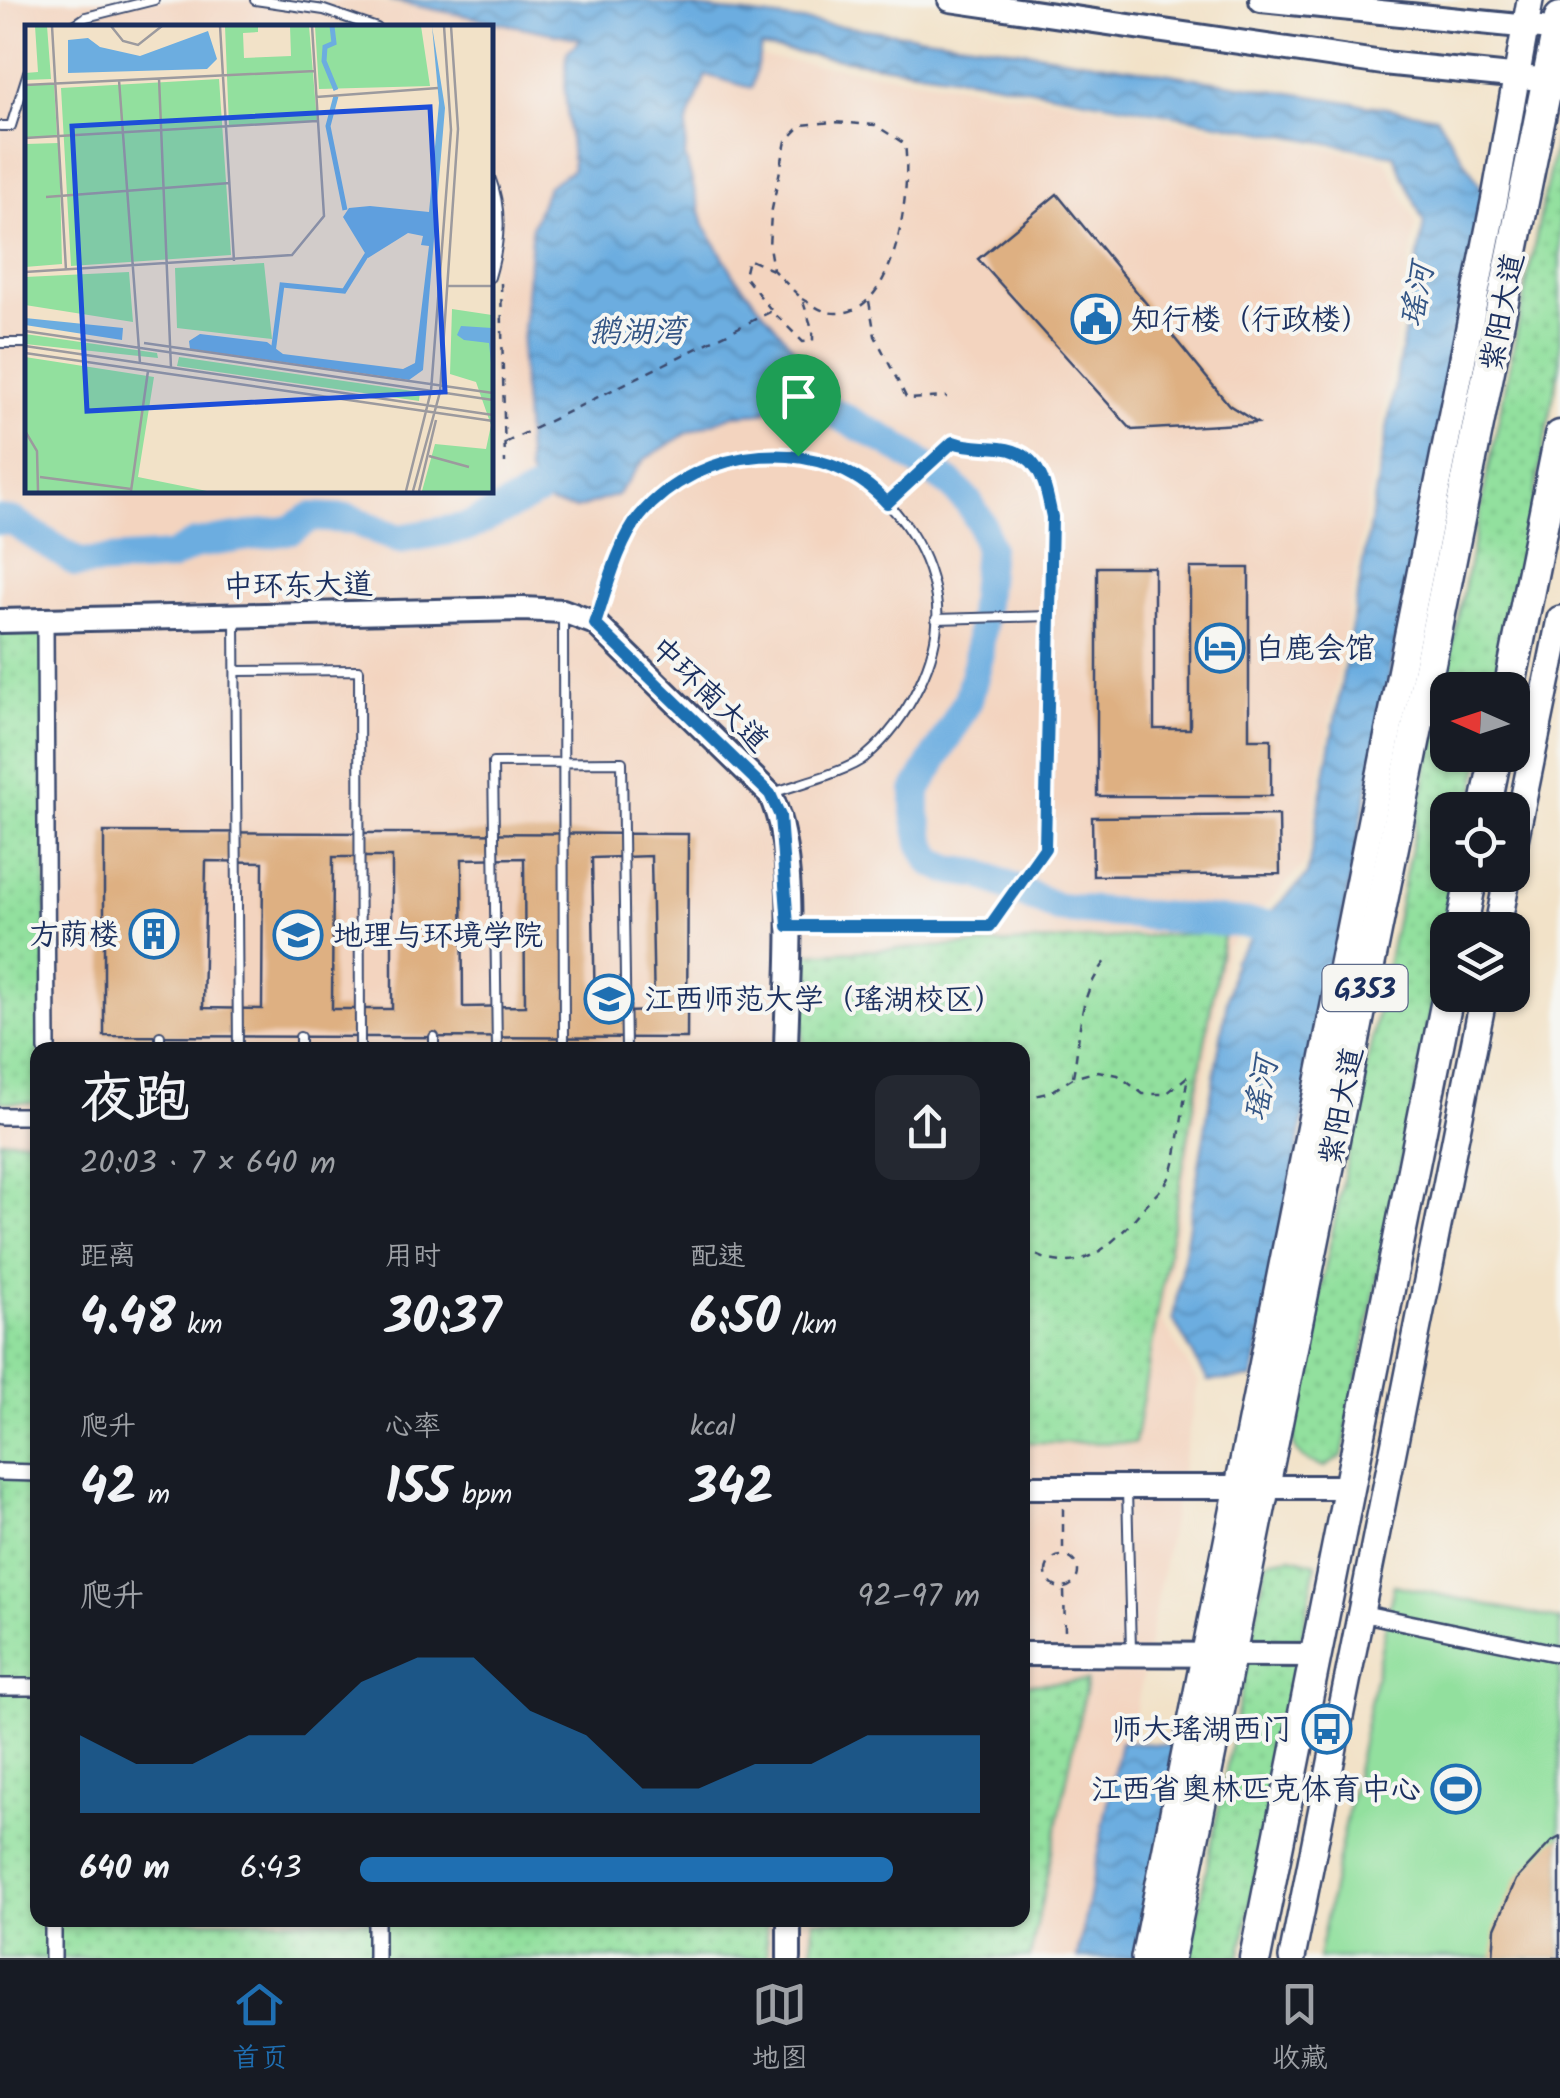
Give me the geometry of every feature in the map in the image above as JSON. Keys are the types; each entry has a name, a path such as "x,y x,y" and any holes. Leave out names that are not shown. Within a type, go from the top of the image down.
{"highway":[{"name":"紫阳大道","path":"1169,1958 1218,1654 1251,1487 1554,80 1559,26"},
{"path":"1513,672 1560,436"},
{"name":"G353","path":"1255,1958 1445,1012"}],"main road":[{"path":"1251,1487 1530,0"},
{"path":"1525,792 1560,618"},
{"path":"1292,1958 1481,1012"},
{"path":"1144,1958 1218,1654"}],"street":[{"path":"950,0 1383,62 1554,80"},
{"path":"1260,0 1524,27 1559,26"},
{"name":"中环东大道","path":"0,621 523,609 564,611 595,624"},
{"path":"45,622 47,1042"},
{"name":"中环南大道","path":"595,624 770,794 780,816 788,926 786,1042"},
{"path":"0,1116 30,1116"},
{"path":"0,1472 30,1472"},
{"path":"1030,1487 1349,1487"},
{"path":"1360,1613 1560,1654"},
{"path":"1030,1654 1316,1655"},
{"path":"0,1687 30,1687"},
{"path":"53,1927 54,1958"},
{"path":"376,1927 376,1958"},
{"path":"788,1927 789,1958"}],"lane":[{"path":"74,25 86,17 154,0"},
{"path":"255,0 324,10 368,25"},
{"path":"0,126 10,126 25,81"},
{"path":"492,182 500,202 492,270"},
{"path":"788,926 990,926 1045,848 1052,517 1044,477 1024,454 1000,448 971,449 953,442 887,503"},
{"path":"595,624 636,520 664,489 718,463 757,456 798,456 839,467 873,488 906,524 923,556 936,598 936,637 912,705 863,760 770,794"},
{"path":"564,611 564,1042"},
{"path":"236,616 238,1042"},
{"path":"936,619 1050,616"},
{"path":"236,672 358,670 360,1042"},
{"path":"497,1042 493,764 564,762 622,762 626,1042"},
{"path":"160,1036 160,1042"},
{"path":"300,1037 300,1042"},
{"path":"434,1037 434,1042"},
{"path":"1126,1487 1132,1654"}],"path":[{"path":"773,270 769,246 772,214 786,141 802,125 875,125 905,144 908,163 902,226 882,284 868,299 842,314 822,311 773,270 748,259 744,276 803,342 813,341 814,331 802,298"},
{"path":"496,257 504,295 506,463"},
{"path":"868,299 875,336 907,399 947,397"},
{"path":"505,442 772,311"},
{"path":"1072,1078 1082,1002 1091,980 1106,961"},
{"path":"1030,1097 1098,1071 1118,1076 1143,1094 1166,1094 1188,1076 1170,1177 1126,1230 1096,1256 1070,1263 1041,1259 1030,1252"},
{"path":"1063,1487 1064,1556"},
{"path":"1064,1556 1074,1562 1078,1572 1074,1582 1064,1588 1052,1584 1046,1570 1051,1561 1064,1556"},
{"path":"1064,1588 1065,1654"}],"shaded area":[{"name":"江西师范大学（瑶湖校区）","path":"0,0 364,0 1078,102 1385,159 1416,224 1305,864 1226,948 1162,1320 1198,1383 1089,1958 0,1958"}],"green space":[{"path":"1556,139 1560,139 1560,365 1499,672 1447,672"},
{"path":"0,621 45,621 47,1042 30,1042 30,1103 0,1102"},
{"path":"1430,755 1430,772 1479,772 1475,792 1430,792 1430,892 1455,892 1451,912 1430,912 1431,1012 1342,1457 1324,1467 1308,1460 1295,1448 1293,1425"},
{"path":"1224,932 1135,1443 1030,1442 1030,1042 803,1042 802,954"},
{"path":"0,1140 30,1140 30,1927 766,1927 767,1958 0,1958"},
{"path":"1291,1557 1316,1564 1240,1958 1189,1958 1267,1561"},
{"name":"江西省奥林匹克体育中心","path":"1394,1585 1560,1620 1560,1958 1318,1958"},
{"path":"1087,1681 1030,1958 812,1958 813,1927 1030,1927 1030,1684"}],"water":[{"path":"388,0 637,0 979,44 1436,116 1484,192 1253,1378 1208,1381 1173,1319 1234,960 1274,909 1307,876 1424,223 1394,155 988,81 761,47 752,88 706,75 687,123 685,156 704,225 736,278 806,363 807,383 794,400 760,413 733,415 689,432 645,459 617,495 576,509 551,504 538,492 528,471 521,357 532,226 548,186 573,169 565,92 567,52 581,39"},
{"path":"1120,1742 1182,1746 1139,1958 1077,1958"}],"building":[{"name":"知行楼（行政楼）","path":"1057,194 1229,405 1257,423 1132,430 978,259"},
{"name":"白鹿会馆","path":"1097,567 1154,567 1154,729 1190,729 1190,568 1249,568 1249,739 1271,739 1271,796 1097,796"},
{"path":"1279,815 1280,874 1093,876 1092,817"},
{"name":"方荫楼","path":"104,832 688,834 687,1038 104,1036","holes":["651,856 654,1011 595,1013 592,858","333,857 392,857 392,1009 332,1009","524,858 525,1006 463,1007 462,859","206,861 263,862 262,1009 203,1008"]},
{"path":"1560,1837 1560,1958 1493,1958 1495,1928 1516,1880"}],"waterway":[{"path":"765,376 891,443 952,485 981,523 988,547 978,661 968,700 916,791 922,843 932,862 950,870 980,874 1058,908 1303,928"},
{"path":"0,520 14,522 78,563 170,557 195,544 291,530 311,517 351,519 399,539 468,527 538,492"}],"place":[{"name":"知行楼（行政楼）","path":"1096,319"},
{"name":"白鹿会馆","path":"1220,648"},
{"name":"方荫楼","path":"154,934"},
{"name":"地理与环境学院","path":"298,935"},
{"name":"江西师范大学（瑶湖校区）","path":"609,999"},
{"name":"师大瑶湖西门","path":"1327,1729"},
{"name":"江西省奥林匹克体育中心","path":"1456,1789"}],"route":[{"path":"953,442 971,449 1000,448 1024,454 1044,477 1052,517 1045,848 990,926 788,926 780,816 770,794 595,624 636,520 664,489 718,463 757,456 798,456 839,467 873,488 887,503 953,442"}],"water label":[{"name":"瑶河","path":"1416,295"},
{"name":"鹅湖湾","path":"637,331"},
{"name":"瑶河","path":"1260,1089"}]}
